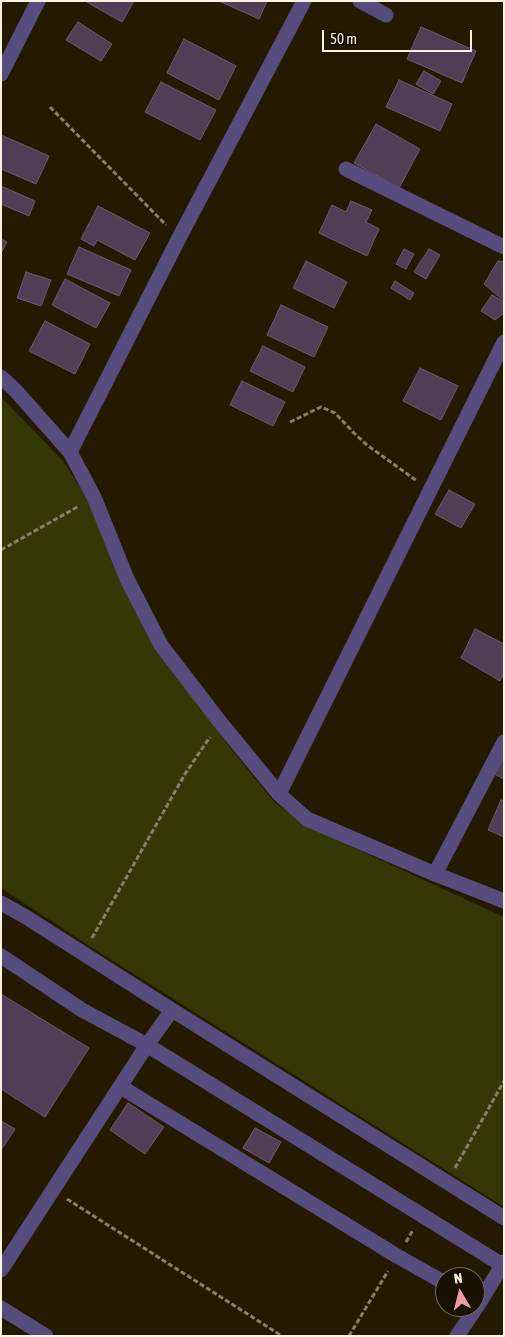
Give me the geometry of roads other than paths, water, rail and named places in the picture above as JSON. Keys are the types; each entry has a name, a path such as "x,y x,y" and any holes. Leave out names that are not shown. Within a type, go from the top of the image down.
{"street":[{"path":"1,74 38,1"},
{"path":"70,452 179,238 304,1"},
{"path":"360,1 386,15"},
{"path":"346,169 504,247"},
{"path":"278,794 504,342"},
{"path":"1,377 16,391 70,452 94,497 127,579 161,645 278,794 307,819 435,874 504,901"},
{"path":"435,874 504,742"},
{"path":"1,903 504,1218"},
{"path":"1,956 82,1010 148,1045 503,1264 485,1290"},
{"path":"1,1270 172,1010"},
{"path":"121,1087 396,1256 435,1277"},
{"path":"1,1308 46,1336"},
{"path":"457,1336 468,1317"}]}
